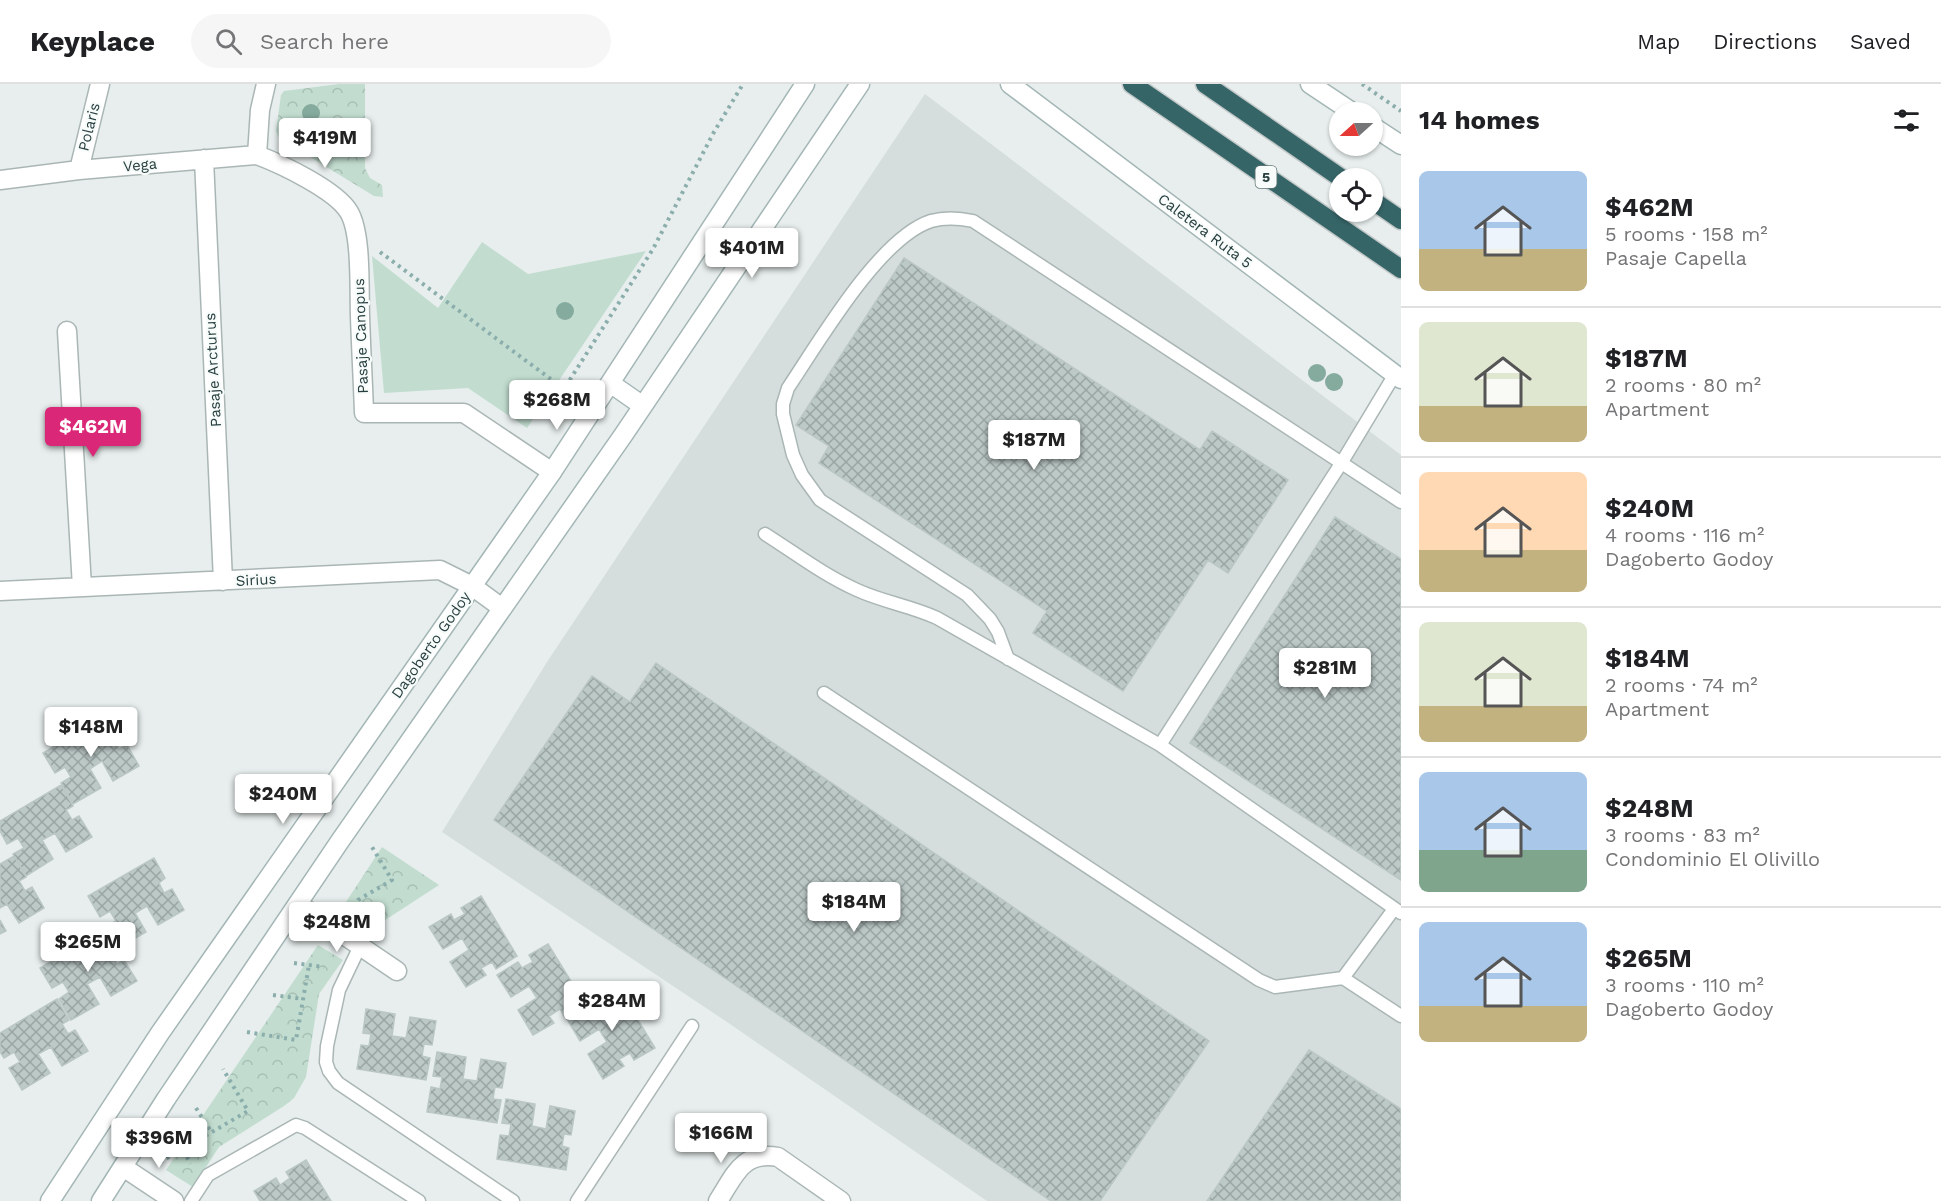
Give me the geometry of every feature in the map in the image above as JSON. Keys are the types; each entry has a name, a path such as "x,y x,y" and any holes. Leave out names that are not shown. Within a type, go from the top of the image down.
{"highway":[{"name":"5","path":"1132,84 1401,269"},
{"path":"1205,84 1329,170"},
{"path":"1383,208 1401,220"}],"street":[{"name":"Polaris","path":"79,170 100,84"},
{"path":"256,155 260,110 266,84"},
{"name":"Dagoberto Godoy","path":"50,1201 160,1033 552,472 805,84"},
{"path":"101,1201 166,1099 298,904 643,406 860,84"},
{"name":"Caletera Ruta 5","path":"1010,84 1398,377"},
{"path":"1310,84 1337,102"},
{"path":"1383,133 1401,145"},
{"name":"Vega","path":"0,180 79,170 256,155 279,163"},
{"name":"Pasaje Arcturus","path":"204,159 223,581"},
{"name":"Pasaje Canopus","path":"279,163 308,180 348,210 355,224 364,412 464,413 552,472"},
{"path":"67,331 82,587"},
{"path":"610,383 643,406"},
{"name":"Sirius","path":"0,591 440,570 472,586 502,608"},
{"path":"298,904 397,971"},
{"path":"718,1201 740,1168 753,1157 766,1155 778,1156 841,1201"},
{"path":"123,1167 174,1201"}],"lane":[{"path":"1008,659 990,619 967,595 820,500 802,475 793,455 784,424 783,404 788,388 870,269 918,227 946,218 973,221 1401,502"},
{"path":"1160,745 1398,377"},
{"path":"765,534 849,586 870,596 920,610 1160,745 1398,911 1342,978"},
{"path":"824,693 1259,980 1275,987 1342,978 1401,1016"},
{"path":"360,946 339,990 327,1046 326,1062 329,1071 338,1083 513,1201"},
{"path":"577,1201 692,1026"},
{"path":"191,1201 208,1175 296,1125 305,1128 418,1201"}],"path":[{"path":"355,233 564,389 653,249 714,132 743,84"},
{"path":"1362,84 1401,111"},
{"path":"338,931 358,900 392,880 372,847"},
{"path":"294,963 324,967"},
{"path":"247,1032 296,1040 309,965"},
{"path":"273,995 303,999"},
{"path":"160,1162 248,1111 223,1069"},
{"path":"196,1108 212,1133"},
{"path":"184,1150 190,1164"}],"shaded area":[{"path":"925,94 1401,455 1401,1201 987,1201 730,1024 442,832 547,662"}],"green space":[{"path":"339,84 365,84 365,168 370,178 382,185 383,197 374,196 279,138 276,131 281,95 284,91"},
{"path":"482,242 528,274 646,251 527,428 468,388 384,393 372,256 438,308"},
{"path":"382,847 439,885 373,928 342,908"},
{"path":"318,945 343,960 319,994 306,1077 294,1098 219,1147 193,1187 166,1170"}],"building":[{"path":"904,258 1200,450 1212,431 1288,480 1228,573 1208,560 1123,691 1033,633 1047,611 819,463 829,446 796,425"},
{"path":"1335,517 1401,559 1401,880 1190,743"},
{"path":"656,663 1209,1041 1100,1201 1051,1201 494,820 592,676 630,702"},
{"path":"109,714 121,734 114,739 119,749 127,745 139,766 113,781 102,761 90,769 101,788 73,804 61,783 71,777 65,767 55,773 43,753"},
{"path":"61,785 73,806 66,810 72,820 79,816 92,837 66,852 55,833 42,840 53,859 26,876 13,854 24,848 18,838 7,844 0,831 0,821"},
{"path":"14,856 26,877 19,881 25,891 32,887 44,908 19,923 7,904 0,908 0,864"},
{"path":"154,858 165,878 159,883 164,893 172,889 184,910 158,925 147,906 135,913 146,932 118,948 106,927 116,921 110,911 100,917 88,896"},
{"path":"481,896 517,956 496,969 492,962 481,968 486,975 466,987 450,962 469,950 462,938 443,949 429,927 451,914 454,920 465,914 461,908"},
{"path":"0,920 6,931 0,934"},
{"path":"106,929 118,950 111,954 117,964 124,960 137,981 111,996 100,977 87,984 99,1004 71,1020 59,999 69,992 63,982 52,988 40,968"},
{"path":"548,944 585,1004 564,1016 560,1009 549,1016 554,1023 533,1035 518,1010 537,998 529,986 511,997 497,975 518,962 522,968 533,962 529,955"},
{"path":"618,987 655,1048 634,1060 630,1053 619,1059 624,1066 603,1079 588,1054 607,1042 599,1029 580,1041 567,1019 588,1005 592,1012 603,1006 599,999"},
{"path":"57,999 69,1020 62,1024 68,1034 75,1030 88,1051 62,1066 51,1047 38,1054 50,1073 22,1090 9,1068 20,1062 14,1052 4,1058 0,1052 0,1033"},
{"path":"366,1009 395,1014 392,1036 406,1038 410,1017 436,1021 432,1045 424,1044 422,1056 430,1058 426,1080 357,1069 361,1045 369,1046 371,1034 363,1033"},
{"path":"1309,1050 1401,1109 1401,1201 1207,1201"},
{"path":"437,1052 466,1057 463,1079 477,1081 481,1059 506,1063 502,1088 495,1087 493,1099 501,1100 497,1123 427,1112 431,1087 440,1089 442,1077 433,1076"},
{"path":"506,1099 535,1104 532,1126 546,1129 550,1106 575,1111 571,1135 564,1134 562,1146 569,1148 566,1170 497,1159 500,1135 509,1136 511,1124 502,1123"},
{"path":"306,1160 331,1201 260,1201 254,1191 276,1178 280,1185 290,1178 286,1172"}]}
